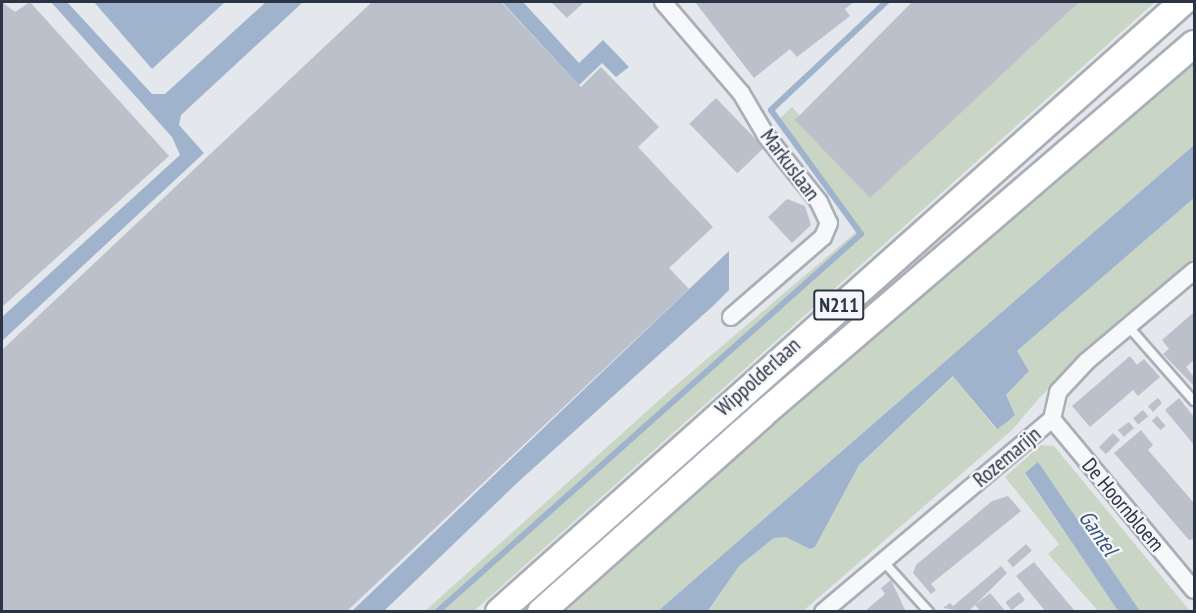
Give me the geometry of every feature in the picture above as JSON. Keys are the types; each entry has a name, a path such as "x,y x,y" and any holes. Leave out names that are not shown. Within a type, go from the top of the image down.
{"main road":[{"name":"Wippolderlaan","path":"499,612 1183,2"},
{"name":"Wippolderlaan","path":"541,612 763,414 1194,44"}],"street":[{"name":"Markuslaan","path":"663,2 741,93 767,137 819,202 829,223 823,237 730,317"},
{"name":"Rozemarijn","path":"824,612 1052,419 1058,392 1128,326 1194,270"},
{"name":"De Hoornbloem","path":"1052,419 1194,590"}],"lane":[{"path":"1128,326 1194,401"},
{"path":"884,561 928,612"}],"green space":[{"path":"1073,2 1155,2 474,611 424,612 667,393 856,232 778,120 792,107 868,189"},
{"path":"1194,64 1194,145 658,611 565,612 949,267"},
{"path":"1194,198 1194,259 1040,397 1012,430 803,611 708,612 739,566 774,538 786,536 810,549 815,547 859,465 954,376 996,429 1006,395 1029,371 1017,351"},
{"path":"1041,445 1054,446 1190,611 1140,611 1038,463 1025,474 1118,611 1098,611 1048,554 1059,544 1005,477"}],"water":[{"path":"51,2 67,2 152,94 165,94 266,2 303,2 181,115 179,125 204,153 2,341 2,317 180,155 172,137"},
{"path":"94,2 225,2 152,69"},
{"path":"502,2 523,2 579,63 603,40 629,67 616,77 602,63 579,85"},
{"path":"1194,145 1194,198 1017,351 1029,371 1006,395 1015,415 1007,422 997,429 953,376 859,465 815,547 810,549 786,537 774,538 739,566 708,611 658,611"},
{"path":"729,251 729,290 714,305 517,483 384,611 352,611"},
{"name":"Gantel","path":"1038,462 1140,611 1118,611 1025,473"}],"building":[{"path":"2,2 15,12 30,2 169,156 2,307"},
{"path":"372,2 501,2 581,87 601,67 659,127 638,147 713,227 669,268 689,289 346,612 2,612 2,350"},
{"path":"551,2 584,2 567,18"},
{"path":"695,2 854,2 845,9 850,16 797,57 790,49 754,78"},
{"path":"912,2 1079,2 870,198 795,120"},
{"path":"716,98 764,148 737,173 689,124"},
{"path":"787,199 805,206 811,225 792,243 768,217"},
{"path":"1194,312 1194,360 1186,367 1194,377 1194,386 1163,354 1169,349 1162,340"},
{"path":"1130,356 1137,365 1144,359 1160,377 1138,396 1133,390 1090,427 1072,406"},
{"path":"1158,398 1162,403 1153,412 1148,406"},
{"path":"1179,398 1194,417 1194,445 1165,410"},
{"path":"1143,410 1148,416 1138,424 1133,418"},
{"path":"1157,416 1166,426 1160,430 1152,421"},
{"path":"1129,422 1134,428 1124,437 1118,430"},
{"path":"1141,430 1153,445 1148,450 1194,503 1194,539 1189,540 1114,453"},
{"path":"1113,433 1120,440 1106,454 1099,447"},
{"path":"1008,496 1021,511 931,584 936,590 931,594 913,573 916,565 992,501"},
{"path":"1026,544 1032,551 1013,567 1007,560"},
{"path":"1034,562 1076,612 1046,612 1016,576"},
{"path":"1001,566 1007,573 968,612 943,608 950,603 953,606"},
{"path":"891,580 906,612 864,612 885,594 881,588"},
{"path":"1019,592 1025,600 1011,610 1005,602"},
{"path":"990,593 1006,612 981,612 975,605"}],"waterway":[{"path":"437,612 861,234 771,110 886,2"}]}
